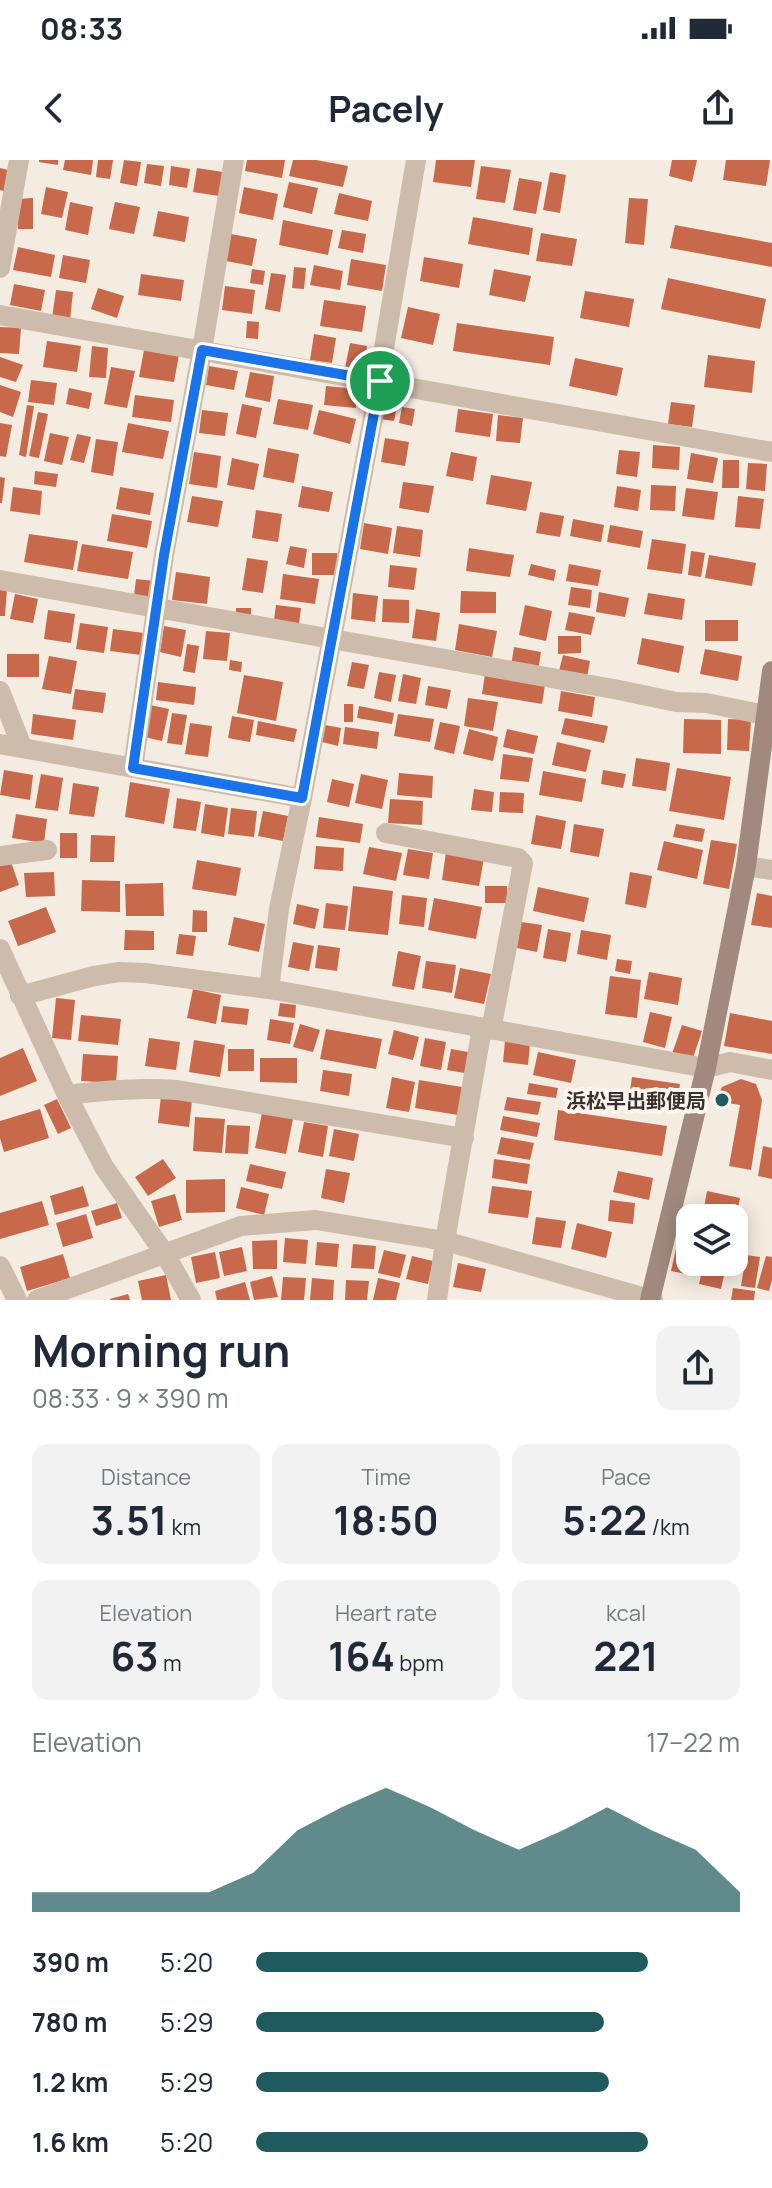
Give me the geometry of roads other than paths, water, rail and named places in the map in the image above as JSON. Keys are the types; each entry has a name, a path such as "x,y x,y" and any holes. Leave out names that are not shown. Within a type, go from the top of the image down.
{"street":[{"path":"0,268 19,160"},
{"path":"133,768 164,555 234,160"},
{"path":"269,989 279,909 380,381 416,160"},
{"path":"0,315 772,452"},
{"path":"0,580 676,702 706,703 765,715"},
{"path":"37,1300 241,1226 316,1220 445,1241 651,1300 706,1068 746,866 772,671"},
{"path":"0,691 22,747"},
{"path":"0,744 302,798"},
{"path":"386,833 518,858 523,863 464,1138 437,1300"},
{"path":"0,856 47,850"},
{"path":"746,866 772,870"},
{"path":"0,949 104,1167 165,1254 191,1300"},
{"path":"20,996 94,976 120,972 145,973 269,989 706,1068 730,1062 772,1070"},
{"path":"67,1095 113,1088 177,1090 464,1138"},
{"path":"0,1266 17,1300"}],"place":[{"name":"浜松早出郵便局","path":"722,1100"}]}
